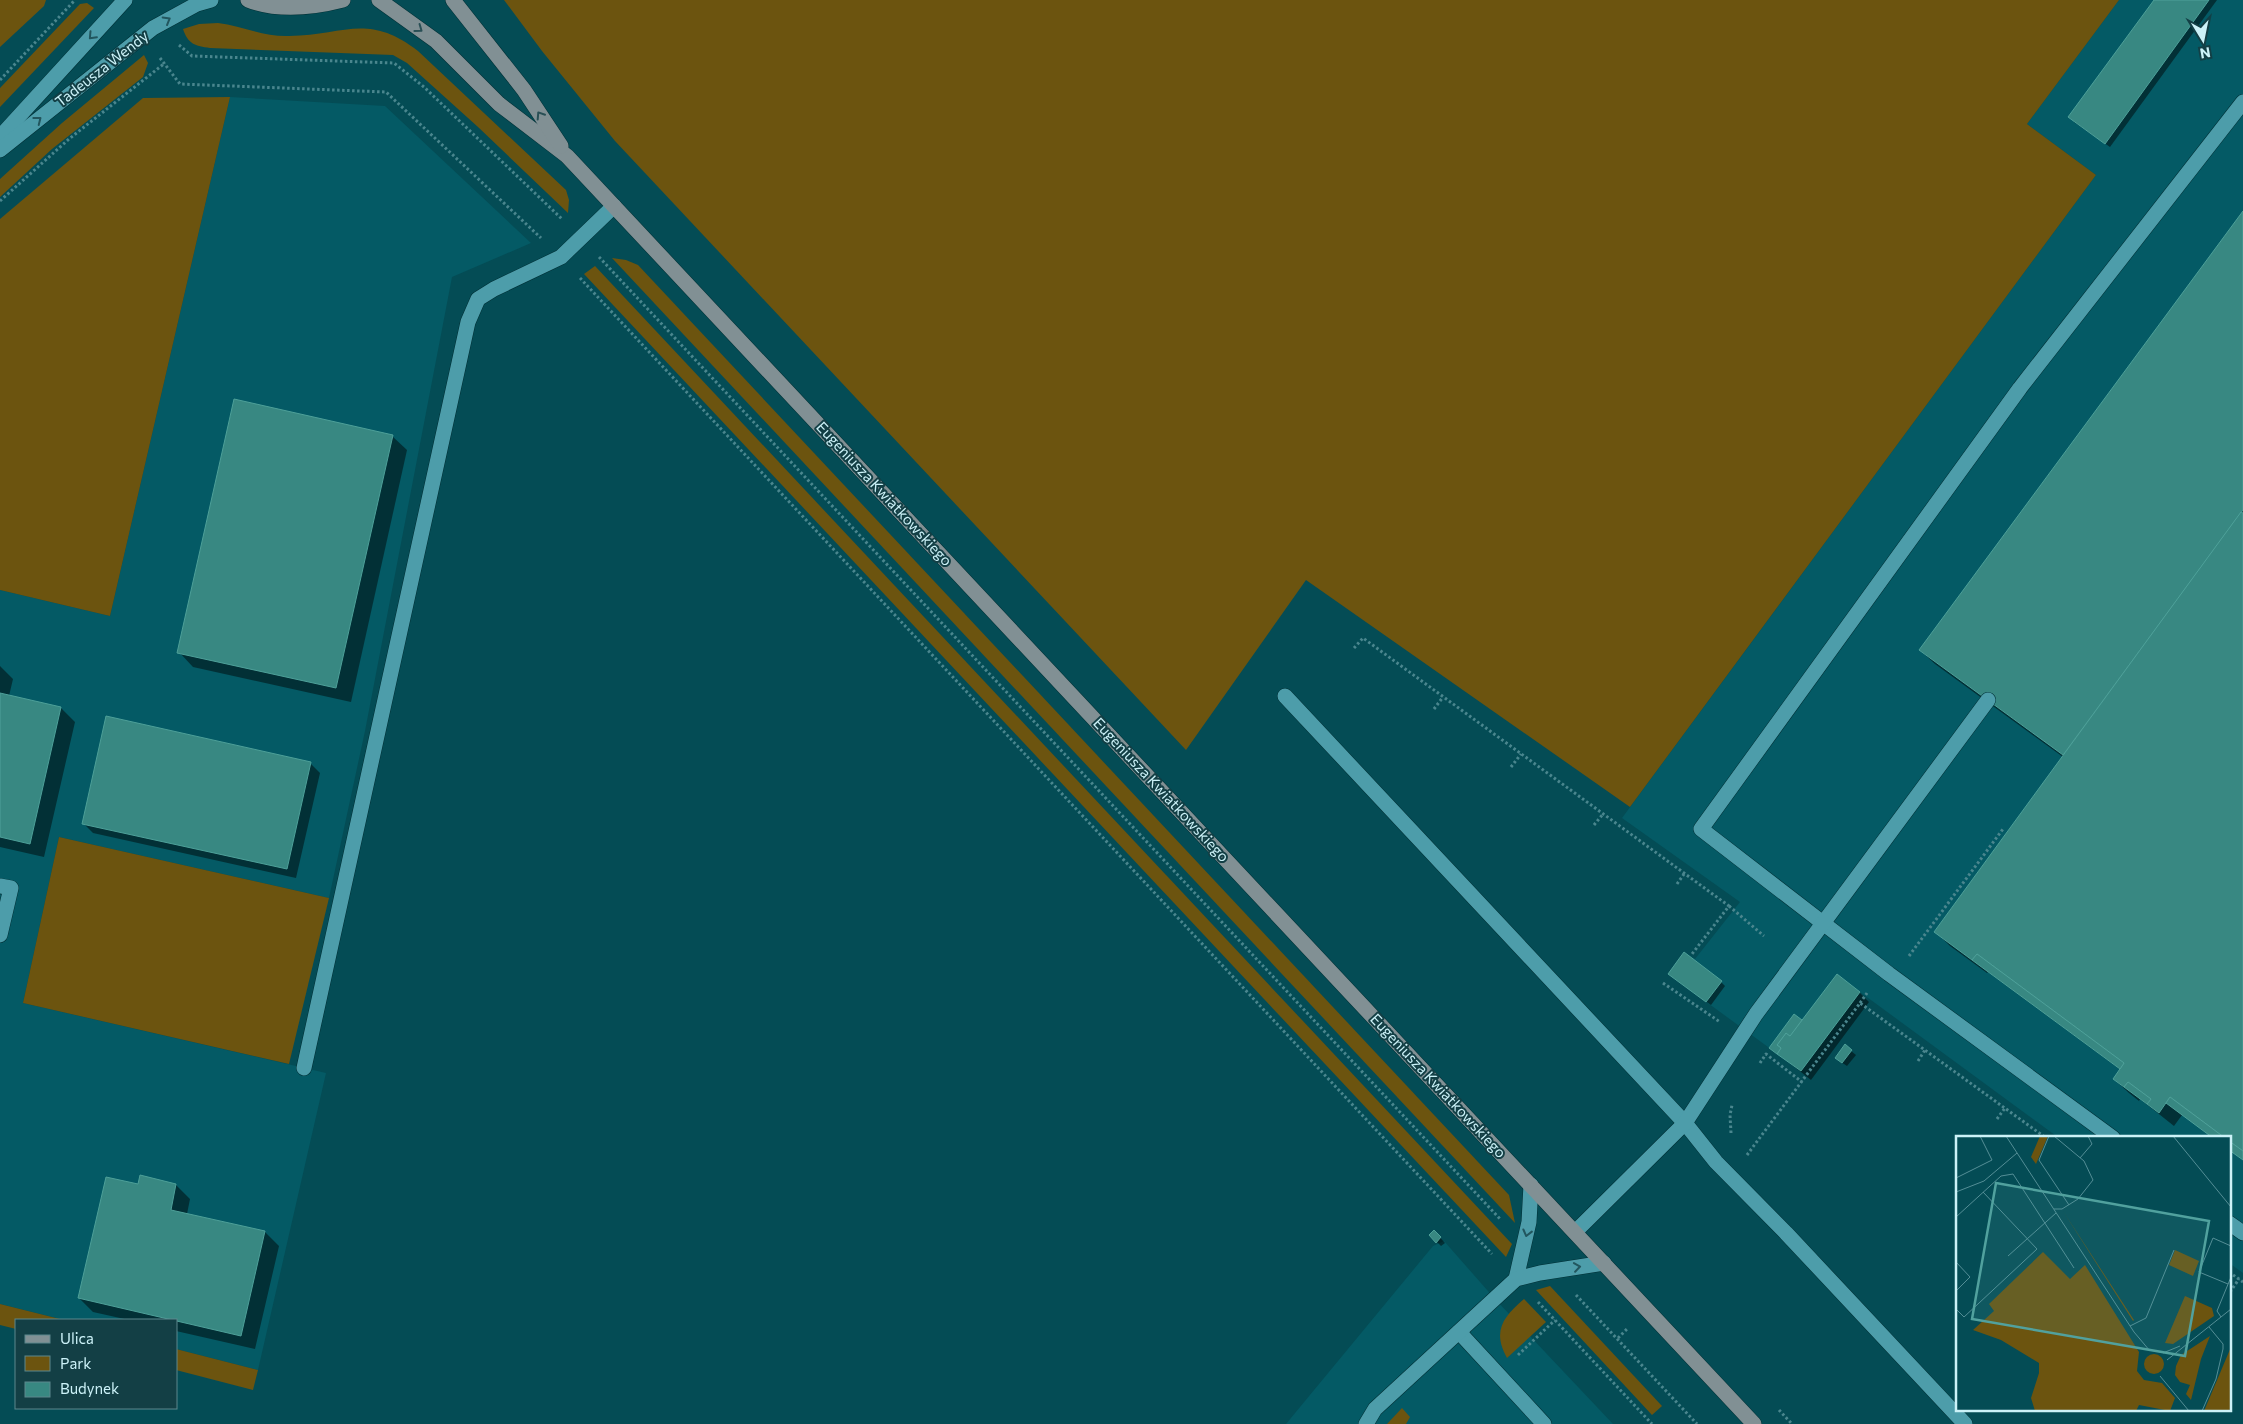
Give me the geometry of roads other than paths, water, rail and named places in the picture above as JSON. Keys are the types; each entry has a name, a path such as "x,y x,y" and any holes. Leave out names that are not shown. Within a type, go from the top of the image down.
{"main road":[{"path":"248,0 277,7 300,8 342,0"},
{"name":"Eugeniusza Kwiatkowskiego","path":"379,0 436,41 499,104 567,156 1754,1424"},
{"name":"Eugeniusza Kwiatkowskiego","path":"453,0 524,90 567,156"}],"street":[{"name":"Tadeusza Wendy","path":"0,137 125,0"},
{"name":"Tadeusza Wendy","path":"0,150 154,28 197,4 211,0"},
{"path":"2110,1136 1822,924 1701,829 2020,388 2243,102"},
{"path":"304,1068 468,322 478,299 494,289 561,257 614,206"},
{"path":"1284,696 1685,1123 1716,1162 1786,1233 1965,1424"},
{"path":"1575,1232 1685,1123 1756,1014 1988,700"},
{"path":"0,886 11,888 0,935"},
{"path":"1516,1279 1529,1222 1531,1185"},
{"path":"2230,1224 2243,1233"},
{"path":"1366,1424 1375,1409 1516,1279 1552,1270 1604,1263"},
{"path":"1459,1332 1544,1424"}]}
